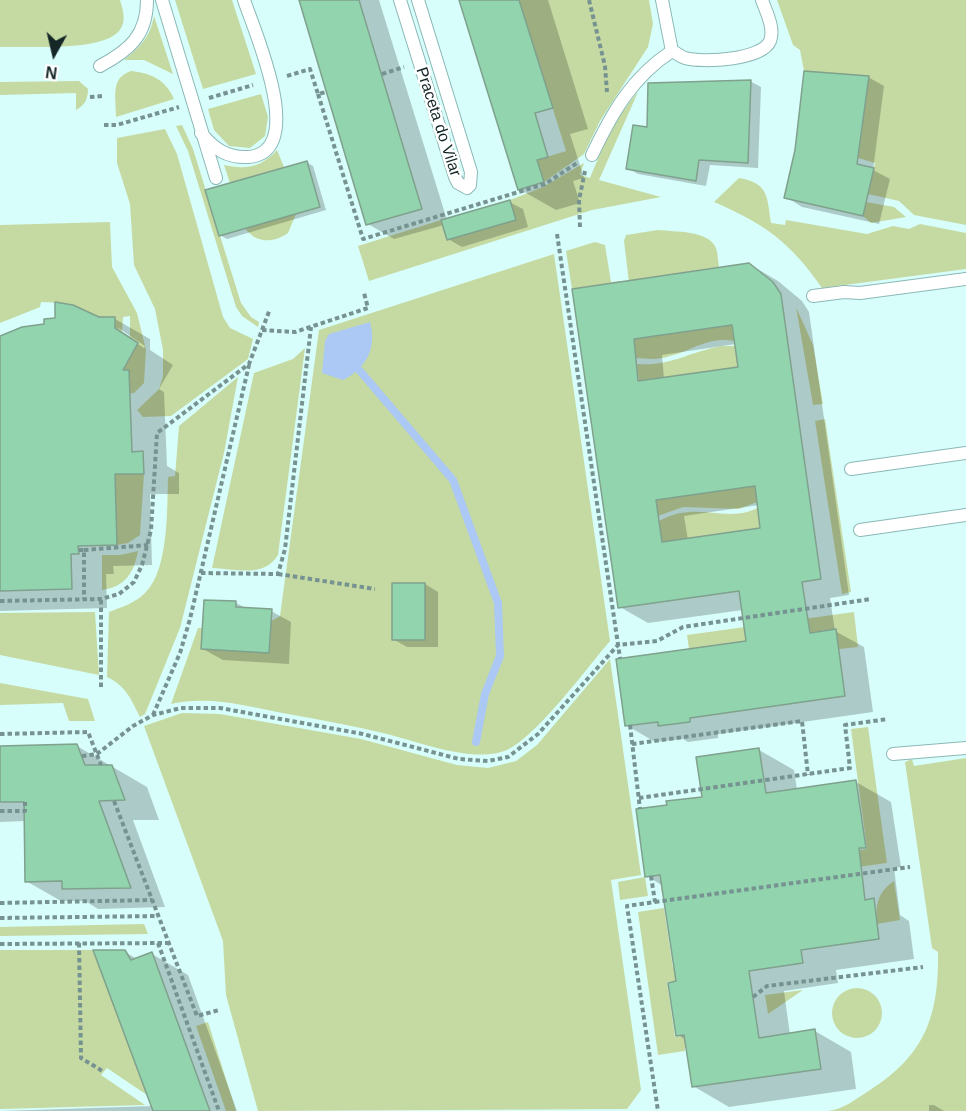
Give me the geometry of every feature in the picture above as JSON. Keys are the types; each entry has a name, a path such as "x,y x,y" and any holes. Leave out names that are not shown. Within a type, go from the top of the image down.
{"lane":[{"path":"100,66 134,44 143,31 147,0"},
{"path":"162,0 216,178"},
{"path":"201,133 211,145 235,157 252,157 266,150 275,136 278,104 244,0"},
{"name":"Praceta do Vilar","path":"400,0 455,177 458,183 467,188 470,185 471,172 418,0"},
{"path":"662,0 672,51 684,58 698,59 758,54 770,42 771,28 762,0"},
{"path":"592,155 609,120 629,88 651,64 672,51"},
{"path":"813,296 844,292 860,293 966,279"},
{"path":"851,469 966,453"},
{"path":"860,530 966,515"},
{"path":"893,754 966,748"}],"path":[{"path":"589,0 605,66 609,120"},
{"path":"294,74 310,69 318,94 326,92"},
{"path":"90,97 104,96"},
{"path":"556,234 620,658"},
{"path":"262,330 295,332 368,308 364,293"},
{"path":"153,715 180,653 201,573 249,364 270,309"},
{"path":"278,574 285,549 311,327"},
{"path":"0,601 101,599 119,594 135,582 148,545 157,433 249,364"},
{"path":"79,550 148,545"},
{"path":"84,550 84,598"},
{"path":"201,573 278,574 375,589"},
{"path":"101,599 101,687"},
{"path":"82,756 97,754 133,726 153,715 181,708 220,708 363,734 459,759 488,761 519,752 618,645 657,641 683,627 871,599"},
{"path":"639,798 850,768 845,725 888,719"},
{"path":"632,744 802,721 808,775"},
{"path":"630,725 640,809"},
{"path":"0,734 88,732 101,765"},
{"path":"114,801 197,1016 219,1010"},
{"path":"0,811 24,811 25,802"},
{"path":"658,1111 627,906 910,867"},
{"path":"651,876 655,902"},
{"path":"0,903 152,900"},
{"path":"0,918 158,916"},
{"path":"158,943 219,1111"},
{"path":"0,944 168,943"},
{"path":"80,944 81,1058 104,1072"},
{"path":"753,997 767,986 923,967"}],"green space":[{"path":"0,0 120,0 124,16 123,24 119,31 110,38 81,45 0,47"},
{"path":"175,0 232,0 256,74 203,89"},
{"path":"519,0 649,0 653,24 648,47 600,121 584,154 544,182 537,160 566,151"},
{"path":"777,0 966,0 966,225 914,215 899,201 868,194 875,163 858,158 869,76 804,71 800,50 793,45"},
{"path":"154,16 173,74 144,60 124,60 144,41"},
{"path":"131,71 145,74 162,82 174,99 116,117 117,83 124,74"},
{"path":"79,81 88,89 88,93 84,104 76,110 76,93 0,95 0,82"},
{"path":"638,92 599,180 661,197 592,210 369,281 358,246 441,220 447,240 515,220 510,200 543,187 584,163 580,175 590,178 616,122"},
{"path":"261,94 268,117 265,136 250,148 229,146 214,130 208,109"},
{"path":"182,125 193,149 241,303 251,317 259,322 258,327 242,316 236,307 188,151 176,126"},
{"path":"165,129 177,154 223,317 230,328 253,339 248,359 171,416 143,417 137,410 159,389 163,376 163,350 155,309 134,265 130,204 117,163 117,138"},
{"path":"277,150 284,167 230,183 224,165 253,166"},
{"path":"739,178 756,183 765,193 771,223 785,225 786,220 867,234 893,226 909,229 920,224 966,233 966,269 822,288 799,258 775,236 748,218 714,202"},
{"path":"866,202 894,207 906,217 871,223 863,216"},
{"path":"296,214 288,233 277,239 265,240 254,237 245,228"},
{"path":"110,222 112,267 137,313 146,350 144,383 134,393 127,394 117,382 138,343 130,337 130,316 123,317 122,332 74,307 41,302 40,307 0,323 0,225"},
{"path":"658,230 690,233 706,238 716,248 719,267 639,279 646,331 635,333 624,241 626,235"},
{"path":"595,242 605,245 611,282 623,281 630,334 619,335 611,283 572,289 566,251"},
{"path":"554,254 610,641 561,700 533,731 519,742 507,750 479,755 447,750 362,728 245,705 215,701 171,704 198,628 203,628 202,649 269,653 271,621 280,616 319,330"},
{"path":"796,307 813,345 823,404 813,405"},
{"path":"732,325 734,341 717,340 661,358 636,358 634,339"},
{"path":"722,346 735,346 738,367 639,381 637,364 670,361"},
{"path":"305,348 278,555 265,567 257,569 212,568 254,373 293,359"},
{"path":"238,377 224,453 180,628 145,714 140,717 123,689 107,677 109,612 145,593 159,570 167,521 168,477 175,476 179,426"},
{"path":"825,419 851,592 842,594 815,421"},
{"path":"115,474 144,474 140,535 128,543 117,545"},
{"path":"755,486 757,502 739,509 683,507 658,516 656,500"},
{"path":"758,508 760,528 662,542 659,521 673,515 686,512 734,514"},
{"path":"138,551 134,566 127,578 117,586 102,590 102,555 120,555"},
{"path":"95,612 99,675 0,655 0,613"},
{"path":"854,612 858,647 839,649 835,629 689,649 687,635"},
{"path":"610,659 641,875 611,880 641,1090 627,1109 258,1111 226,995 223,941 144,726 182,713 220,714 361,739 457,765 488,768 516,761 537,745"},
{"path":"0,683 88,699 95,721 69,721 63,703 0,705"},
{"path":"868,727 887,863 662,894 660,878 867,849 851,729"},
{"path":"966,758 966,1111 828,1111 850,1103 889,1077 916,1048 925,1032 936,996 938,952 932,948 905,762 912,759 914,766"},
{"path":"645,877 648,896 620,900 618,882"},
{"path":"894,881 900,920 877,924 881,894"},
{"path":"664,908 673,968 680,968 682,980 667,982 675,1037 690,1035 692,1047 685,1048 685,1051 658,1055 638,912"},
{"path":"144,924 148,934 0,936 0,927"},
{"path":"0,950 93,950 147,1095 107,1068 101,1075 145,1105 0,1109"},
{"path":"852,988 862,988 875,995 882,1008 882,1018 875,1031 862,1038 852,1038 843,1034 836,1027 832,1018 832,1008 836,999 843,992"},
{"path":"803,990 768,1014 765,995"},
{"path":"208,1022 236,1111 226,1111 196,1026"}],"water":[{"path":"370,322 371,349 358,370 343,380 322,373 325,341 329,334"}],"building":[{"path":"299,0 359,0 422,209 366,225"},
{"path":"459,0 519,0 553,108 535,113 548,157 537,160 544,182 518,190"},
{"path":"804,71 869,76 857,164 874,168 863,216 784,198 795,150"},
{"path":"751,80 748,163 699,160 696,181 626,169 633,125 647,127 648,83"},
{"path":"307,161 320,207 219,236 205,190"},
{"path":"510,200 516,220 447,240 441,220"},
{"path":"749,263 773,282 781,294 821,579 802,582 810,633 836,629 845,696 690,718 690,722 658,726 658,722 625,726 616,659 746,641 739,591 618,608 572,289","holes":["732,325 738,367 638,381 634,339","755,486 760,528 662,542 656,500"]},
{"path":"55,302 73,305 99,317 115,317 115,328 138,343 123,370 129,370 132,452 143,451 144,474 115,474 117,545 78,546 79,554 71,554 72,589 0,591 0,336 22,327 44,324 44,319 55,318"},
{"path":"392,583 425,583 425,640 392,640"},
{"path":"204,600 236,601 236,607 272,609 269,653 201,649"},
{"path":"77,744 85,765 112,765 125,800 99,801 131,888 62,889 62,881 25,882 24,802 0,802 0,746"},
{"path":"759,748 766,793 856,780 866,848 859,848 865,900 874,898 879,939 801,950 803,963 749,971 759,1038 815,1029 821,1069 692,1087 684,1035 676,1036 668,983 676,981 660,875 645,877 636,809 667,805 666,801 702,797 696,757"},
{"path":"93,950 125,950 131,960 152,952 210,1111 153,1111"}],"waterway":[{"path":"360,371 453,480 498,603 500,656 485,694 476,742"}]}
